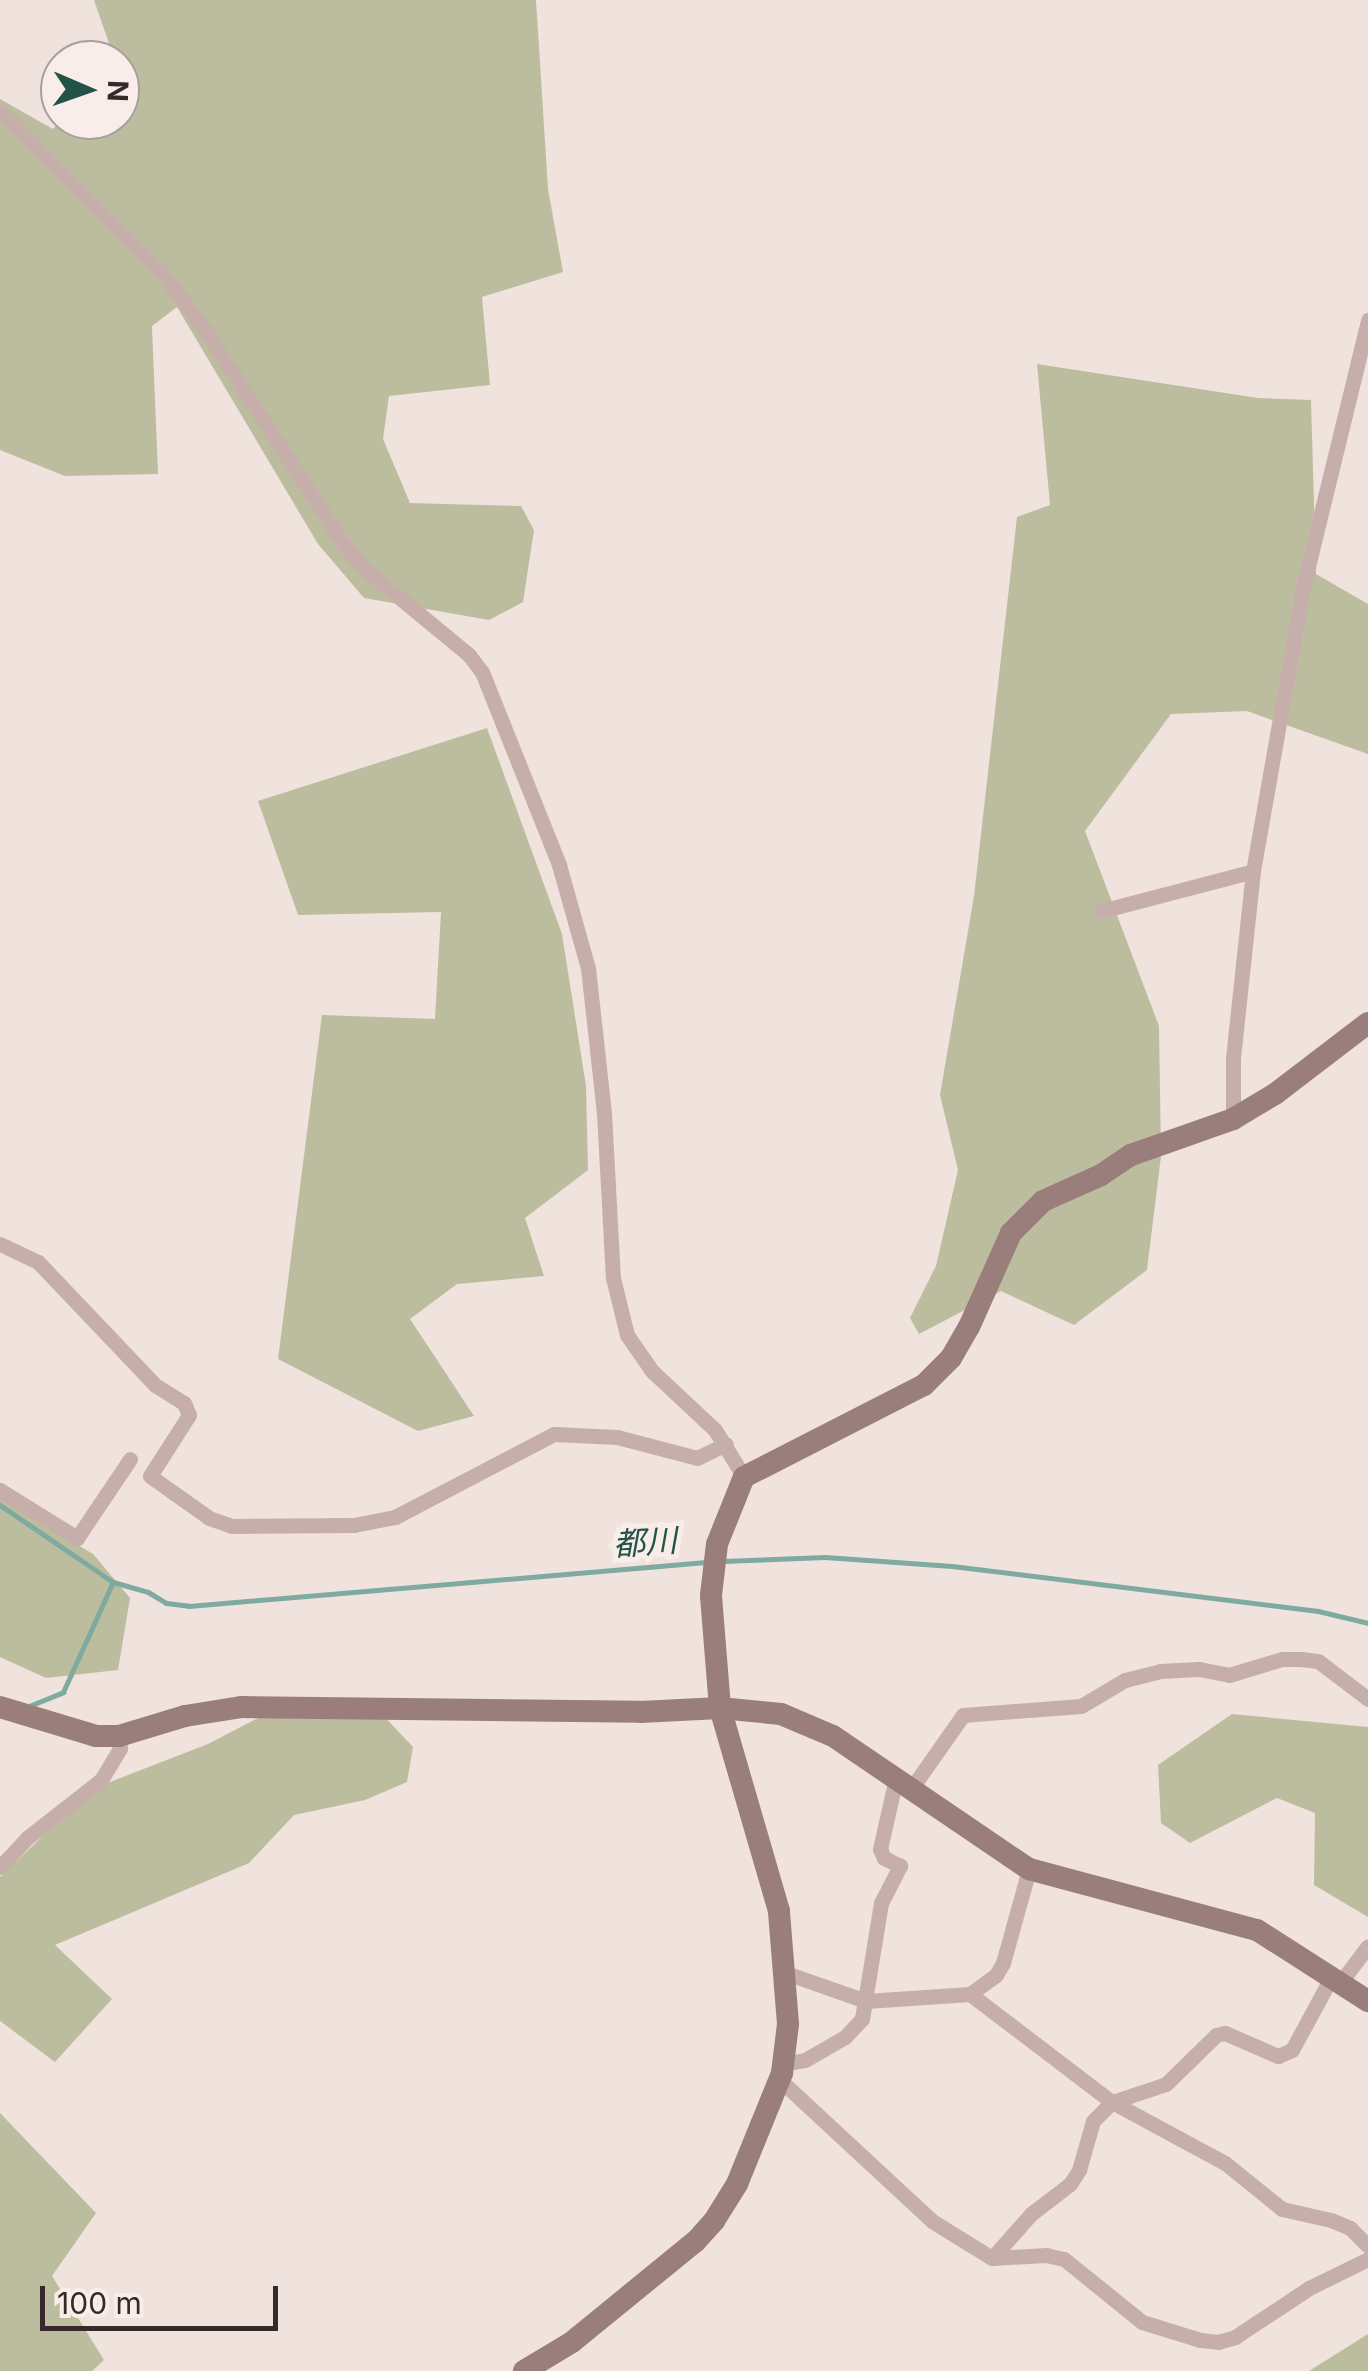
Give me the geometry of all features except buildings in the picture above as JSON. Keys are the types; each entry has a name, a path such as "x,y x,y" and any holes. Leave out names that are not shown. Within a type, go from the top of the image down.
{"street":[{"path":"0,111 161,272 205,330 345,546 366,570 469,655 482,672 559,865 588,968 604,1113 613,1278 627,1335 652,1371 726,1444 744,1478"},
{"path":"1233,1118 1234,1058 1253,871 1304,583 1368,320"},
{"path":"1101,910 1253,871"},
{"path":"524,2371 562,2350 696,2241 737,2184 782,2072 788,2024 786,1973 773,1886 720,1708 712,1573 717,1544 744,1478 924,1385 951,1358 969,1327 1010,1233 1043,1201 1101,1175 1131,1155 1233,1118 1276,1094 1368,1023"},
{"path":"0,1244 38,1262 154,1385 184,1402 189,1415 150,1476 209,1518 232,1526 385,1520 554,1434 617,1437 696,1458 726,1444"},
{"path":"0,1490 77,1538 130,1458"},
{"path":"782,2072 844,2037 862,2019 881,1903 900,1866 884,1858 880,1849 903,1784 963,1715 1081,1706 1125,1680 1160,1671 1199,1669 1229,1674 1282,1659 1318,1661 1368,1699"},
{"path":"0,1707 66,1730 119,1736 185,1716 242,1708 762,1710 800,1720 1029,1869 1257,1930 1368,2002"},
{"path":"0,1867 27,1838 100,1780 120,1748 119,1736"},
{"path":"786,1973 866,2001 970,1994 996,1975 1003,1963 1029,1869"},
{"path":"992,2258 1031,2214 1070,2184 1079,2170 1093,2121 1112,2102 1166,2084 1216,2035 1225,2033 1278,2056 1292,2050 1336,1980 1368,1946"},
{"path":"970,1994 1112,2102 1225,2163 1282,2209 1332,2220 1350,2228 1368,2246"},
{"path":"782,2072 921,2212 992,2258 1064,2258 1142,2322 1218,2342 1257,2324 1324,2280 1368,2260"}],"green space":[{"path":"94,0 536,0 548,189 563,272 482,297 490,385 389,396 383,439 410,503 521,506 534,530 523,602 489,620 364,598 318,544 177,307 152,326 158,474 65,476 0,450 0,99 40,122 40,140 140,140 140,40 108,40"},
{"path":"1037,364 1258,398 1311,400 1316,574 1368,604 1368,754 1247,711 1171,714 1085,831 1159,1026 1161,1156 1147,1270 1074,1325 1001,1291 919,1334 910,1318 936,1266 958,1170 940,1095 974,896 1017,517 1050,505"},
{"path":"487,728 562,934 586,1086 588,1170 525,1218 544,1276 457,1284 410,1319 474,1416 418,1431 278,1359 322,1015 435,1019 441,912 298,915 258,801"},
{"path":"0,1498 93,1554 130,1598 118,1670 46,1678 0,1657"},
{"path":"378,1710 413,1747 407,1782 365,1800 294,1815 249,1863 55,1945 112,1999 55,2062 0,2021 0,1877 92,1789 208,1744 262,1716"},
{"path":"1232,1714 1368,1727 1368,1917 1314,1885 1315,1813 1277,1798 1190,1843 1161,1823 1158,1765"},
{"path":"0,2113 96,2213 52,2276 104,2360 92,2371 0,2371"},
{"path":"1368,2334 1368,2371 1309,2371"}],"waterway":[{"name":"都川","path":"0,1505 113,1582 148,1592 166,1603 189,1606 706,1562"},
{"name":"都川","path":"722,1561 825,1557 952,1566 1318,1611 1368,1623"},
{"name":"都川","path":"29,1706 63,1692 113,1582"}]}
